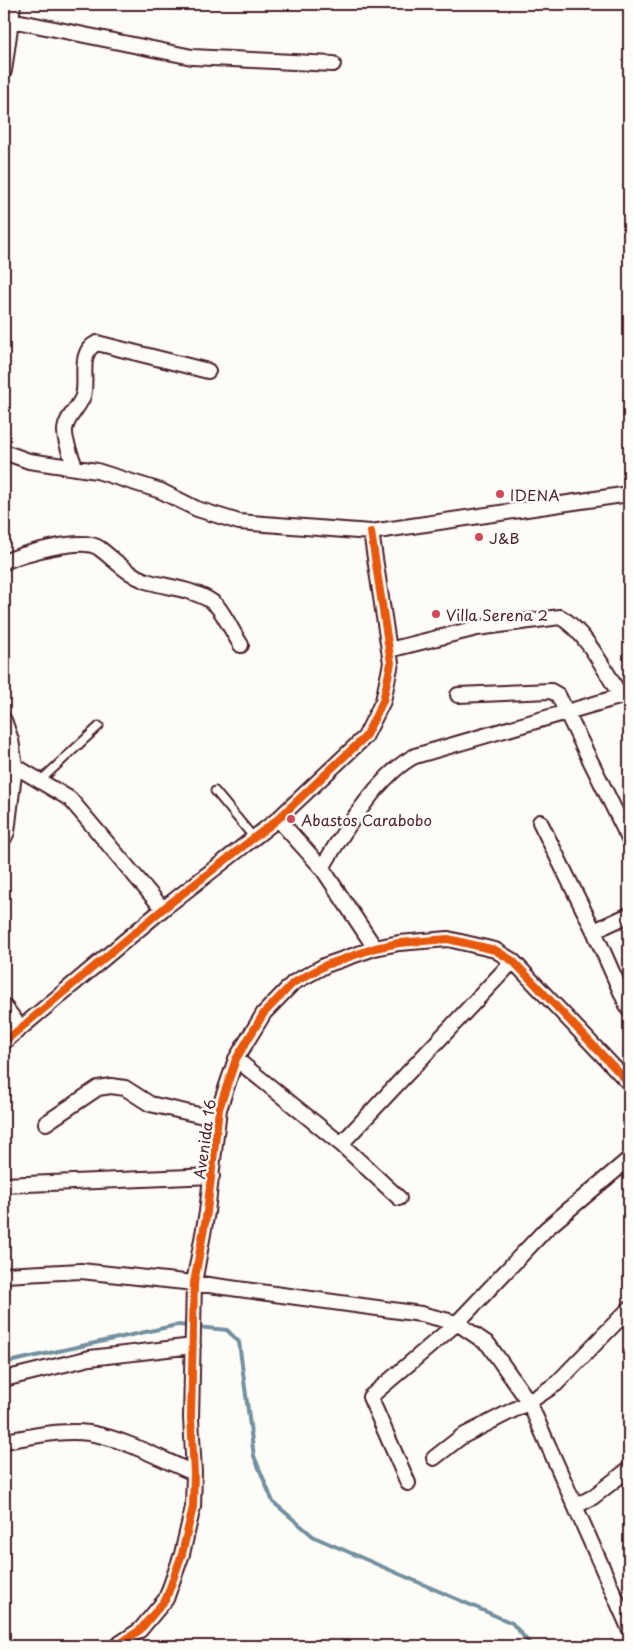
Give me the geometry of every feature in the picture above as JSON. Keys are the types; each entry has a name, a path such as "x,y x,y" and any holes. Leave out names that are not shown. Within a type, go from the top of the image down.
{"street":[{"path":"4,71 7,19 13,4"},
{"path":"7,19 192,57 333,64"},
{"path":"75,467 65,431 68,420 83,395 86,353 90,346 97,343 208,371"},
{"path":"4,452 29,461 97,471 161,491 197,509 239,522 371,532 629,494"},
{"path":"4,1042 163,909 278,819 365,737 383,701 391,663 371,532"},
{"path":"4,562 35,552 67,545 84,544 98,547 119,566 144,580 203,598 216,606 241,645"},
{"path":"322,868 360,811 402,762 415,756 625,696 580,633 568,621 560,617 477,628 389,650"},
{"path":"458,695 551,691 558,694 629,839"},
{"path":"4,720 11,740 15,766 7,832 4,838"},
{"path":"4,754 15,766 70,799 163,909"},
{"path":"278,819 322,868 375,948"},
{"path":"540,822 594,931 629,1010"},
{"path":"594,931 629,916"},
{"name":"Avenida 16","path":"193,1340 194,1283 212,1176 217,1119 236,1059 264,1013 292,983 326,965 375,948 399,943 448,939 495,950 513,961 629,1083"},
{"path":"341,1144 513,961"},
{"path":"4,1006 20,1027"},
{"path":"236,1059 341,1144 399,1198"},
{"path":"46,1122 98,1088 111,1086 125,1088 150,1104 217,1119"},
{"path":"408,1483 370,1397 457,1324 546,1229 629,1160"},
{"path":"4,1185 212,1176"},
{"path":"4,1275 81,1271 194,1283 421,1314 457,1324 488,1344 529,1402 629,1628"},
{"path":"434,1458 461,1436 529,1402 556,1384 629,1309"},
{"path":"4,1379 90,1358 193,1340 191,1418 194,1473 193,1507 186,1536 166,1599 140,1630 116,1646"},
{"path":"4,1441 59,1433 88,1433 114,1440 194,1473"},
{"path":"576,1506 593,1497 629,1470"}],"lane":[{"path":"40,782 99,726"},
{"path":"214,791 254,838"}],"waterway":[{"path":"4,1363 177,1325 190,1326"},
{"path":"197,1327 227,1330 239,1342 254,1456 273,1502 314,1537 512,1623 532,1646"}],"cycle path":[{"path":"4,1042 163,909 278,819 365,737 383,701 391,663 371,532"},
{"path":"116,1646 140,1630 166,1599 182,1554 193,1507 194,1473 191,1418 194,1283 207,1212 219,1109 236,1059 264,1013 293,983 326,965 375,948 399,943 448,939 495,950 513,961 629,1083"}],"place":[{"name":"IDENA","path":"500,494"},
{"name":"J&B","path":"479,537"},
{"name":"Villa Serena 2","path":"436,614"},
{"name":"Abastos Carabobo","path":"291,819"}]}
